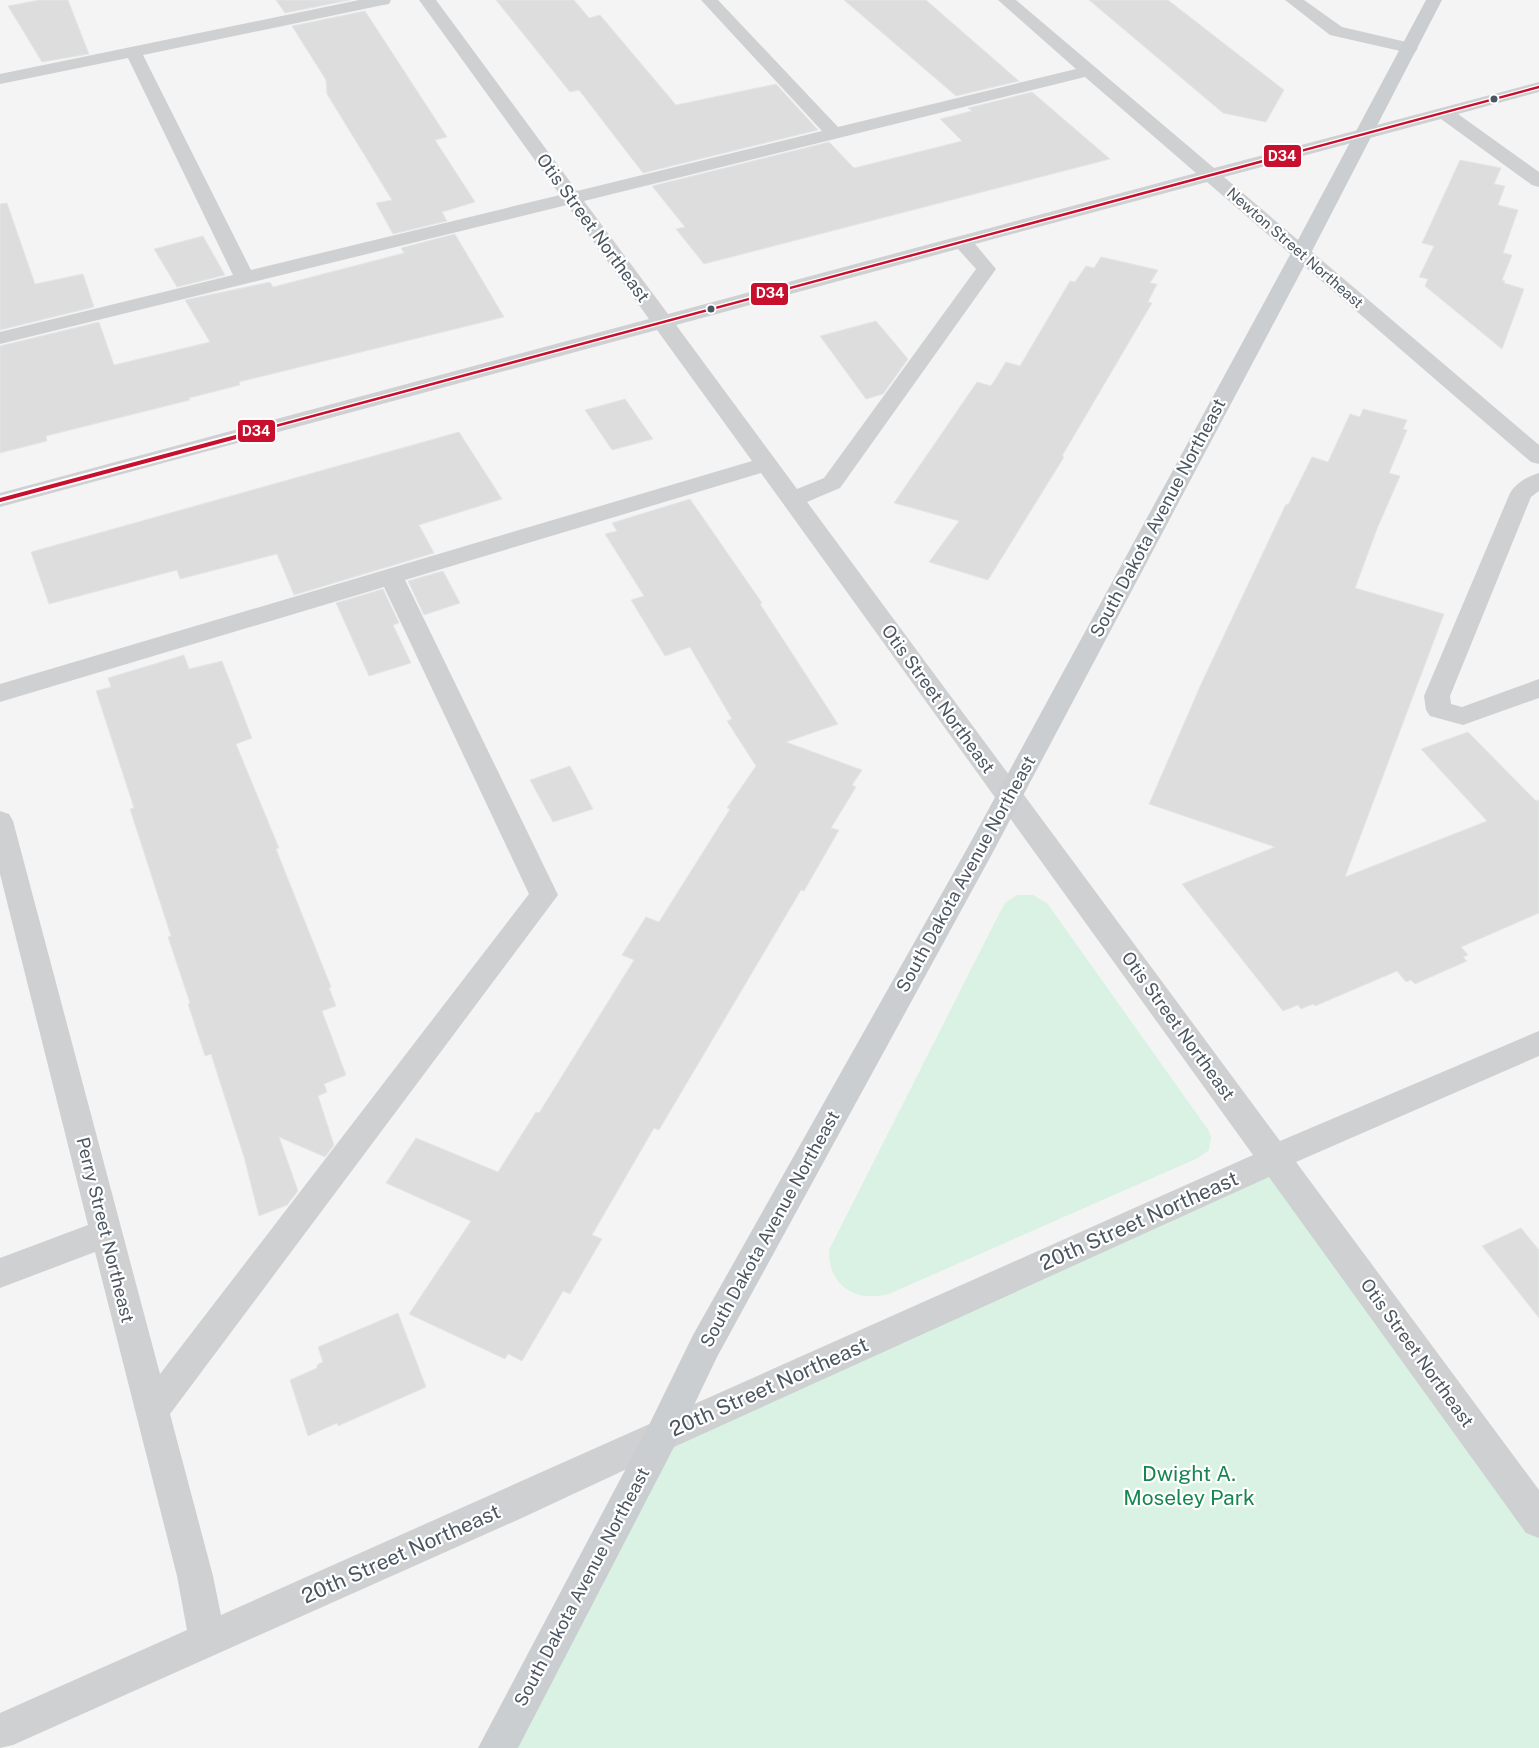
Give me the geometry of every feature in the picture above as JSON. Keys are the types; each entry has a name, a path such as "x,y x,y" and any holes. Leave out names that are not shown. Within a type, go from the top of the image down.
{"main road":[{"name":"South Dakota Avenue Northeast","path":"497,1748 662,1434 705,1346 1009,796 1301,253 1434,0"}],"street":[{"path":"0,79 383,0"},
{"name":"Otis Street Northeast","path":"427,0 1539,1520"},
{"path":"709,0 834,133"},
{"name":"Newton Street Northeast","path":"1006,0 1539,457"},
{"path":"1293,0 1336,31 1409,48"},
{"path":"133,51 245,278"},
{"path":"0,338 1089,71"},
{"path":"0,500 1539,87"},
{"path":"1445,113 1539,182"},
{"path":"792,499 832,484 986,269 962,241"},
{"path":"0,694 767,464"},
{"path":"1539,480 1521,493 1437,696 1439,710 1463,716 1539,688"},
{"path":"152,1411 544,895 391,577"},
{"name":"Perry Street Northeast","path":"0,821 195,1576 207,1639"},
{"name":"20th Street Northeast","path":"0,1732 512,1505 662,1434 1276,1159 1316,1139 1539,1043"},
{"path":"0,1272 106,1233"}],"green space":[{"path":"1017,895 1033,895 1047,903 1209,1131 1211,1137 1209,1150 1198,1158 889,1294 866,1296 855,1294 846,1289 833,1273 829,1250 999,914 1005,903"},
{"name":"Dwight A. Moseley Park","path":"1276,1159 1539,1519 1539,1748 495,1748 662,1435"}],"building":[{"path":"39,0 68,0 89,54 42,62 8,6"},
{"path":"276,0 350,0 285,13"},
{"path":"496,0 574,0 589,18 600,15 676,105 776,84 818,130 643,173 579,90 570,92"},
{"path":"844,0 926,0 1019,81 956,96"},
{"path":"1089,0 1168,0 1284,90 1266,122 1223,113"},
{"path":"365,11 447,137 435,140 475,202 442,212 447,221 393,234 376,203 392,200 327,94 326,80 292,26"},
{"path":"1032,92 1110,159 704,264 676,229 685,227 652,186 829,142 854,168 962,141 940,119 972,111 968,108"},
{"path":"1460,160 1501,168 1494,184 1505,186 1498,205 1518,210 1503,253 1512,255 1502,280 1505,281 1504,283 1524,289 1502,349 1425,286 1428,279 1419,277 1434,246 1422,243"},
{"path":"7,203 35,284 83,274 94,307 0,330 0,204"},
{"path":"455,234 504,317 239,382 240,385 189,398 190,400 46,436 47,441 0,453 0,346 99,322 114,365 210,342 185,300 270,282 273,287 404,253 401,248"},
{"path":"203,236 225,275 177,287 154,249"},
{"path":"1101,257 1158,270 1150,283 1157,284 1148,302 1152,303 1062,456 1064,457 988,580 929,562 959,521 894,503 977,382 991,386 1006,362 1020,366 1070,281 1075,282 1086,266 1094,268"},
{"path":"876,321 908,359 883,394 866,399 820,336"},
{"path":"625,399 653,439 612,450 585,410"},
{"path":"1363,409 1407,420 1403,429 1407,430 1389,473 1400,476 1377,529 1355,588 1444,614 1345,877 1487,821 1421,749 1468,732 1536,801 1539,800 1539,913 1461,947 1468,955 1463,957 1467,961 1415,984 1411,980 1406,982 1397,971 1315,1006 1313,1004 1301,1009 1298,1005 1283,1011 1182,884 1275,847 1149,804 1202,682 1286,504 1288,505 1312,457 1328,462 1350,414 1360,417"},
{"path":"459,432 502,499 419,525 434,553 294,595 277,554 180,579 177,570 49,604 31,552"},
{"path":"690,499 762,603 760,604 838,724 786,742 862,770 852,785 856,787 831,828 839,830 804,891 801,890 659,1130 654,1128 592,1235 602,1239 570,1294 563,1291 522,1361 508,1354 505,1359 409,1314 471,1221 386,1183 416,1138 498,1172 536,1112 539,1113 634,960 622,955 646,917 659,922 730,809 727,808 756,766 727,721 732,719 690,647 665,656 631,600 644,596 605,534 617,531 612,523"},
{"path":"443,571 460,603 424,615 408,581"},
{"path":"383,589 399,623 393,625 411,663 369,676 336,603"},
{"path":"184,655 189,669 222,661 252,738 236,744 279,848 276,849 331,987 329,988 336,1006 322,1011 346,1075 324,1084 327,1092 318,1096 334,1145 325,1157 279,1137 298,1191 287,1205 259,1216 244,1157 211,1054 205,1056 188,1004 190,1003 168,937 171,936 130,809 134,808 96,691 111,687 108,678"},
{"path":"570,766 593,809 553,822 530,780"},
{"path":"1521,1228 1539,1250 1539,1318 1482,1246"},
{"path":"398,1313 426,1387 338,1426 337,1423 308,1436 290,1380 317,1368 317,1365 323,1362 318,1347"}],"transit line":[{"name":"D34","path":"0,500 1539,87"}]}
